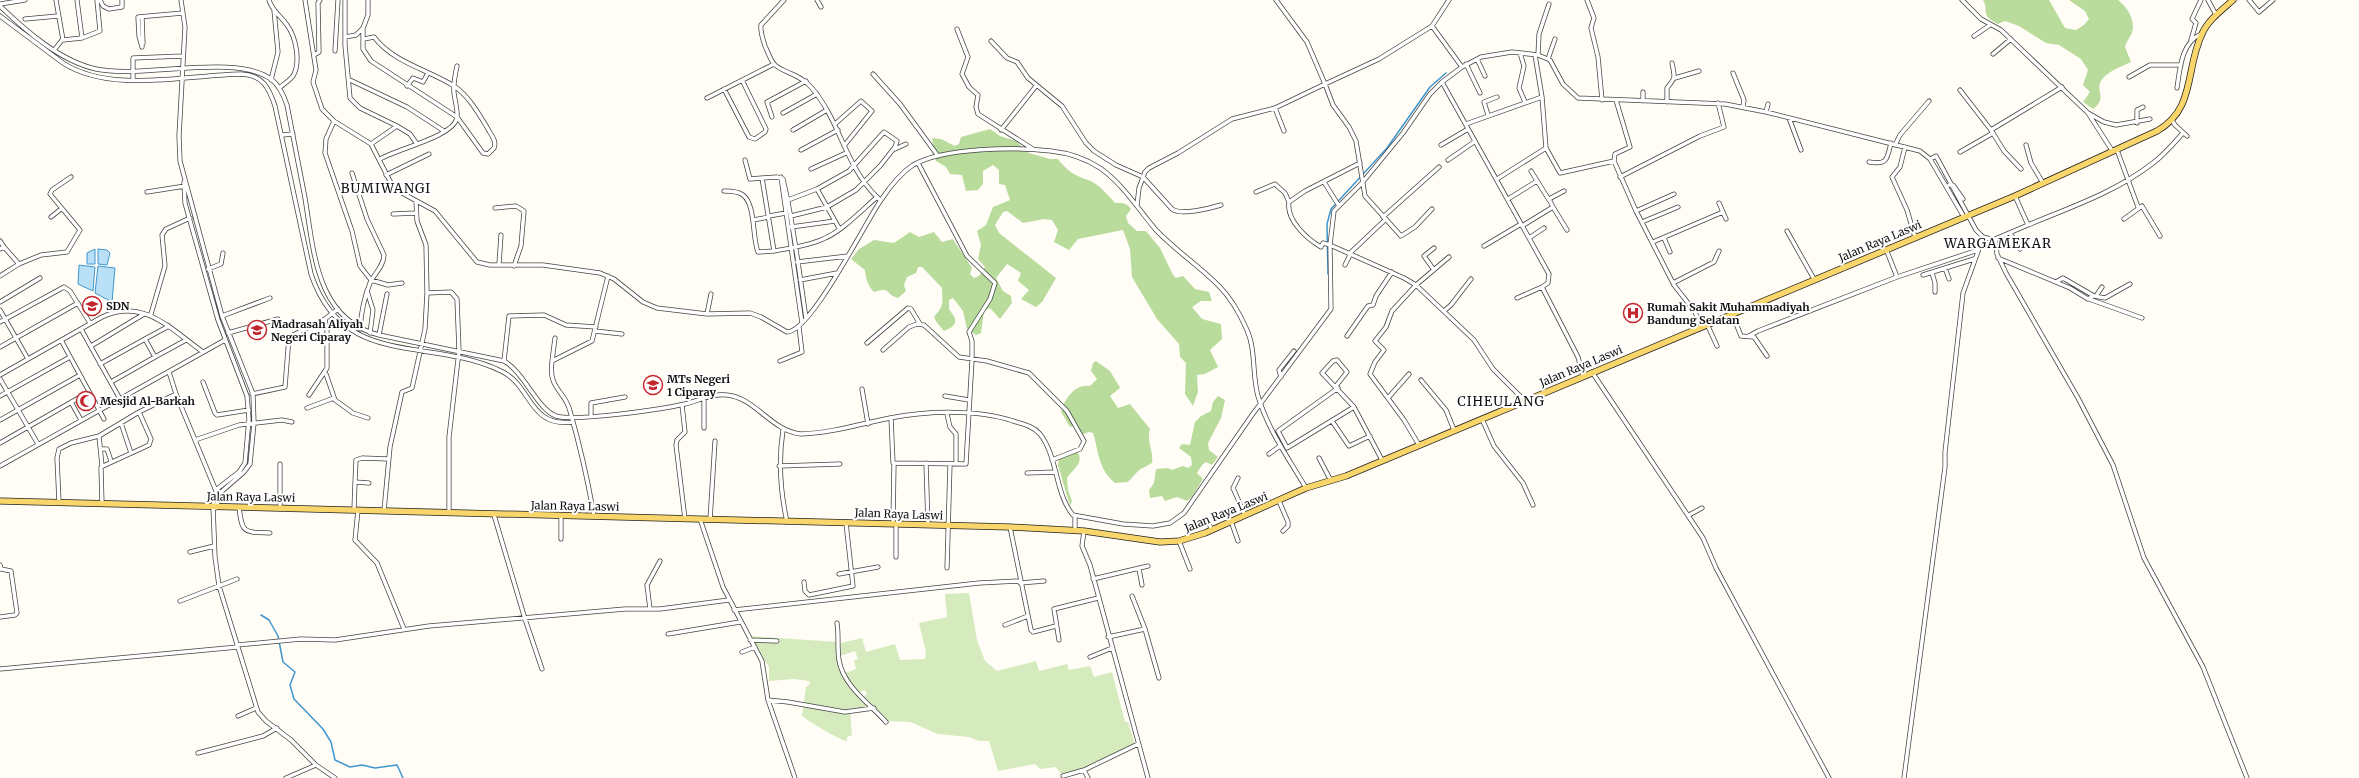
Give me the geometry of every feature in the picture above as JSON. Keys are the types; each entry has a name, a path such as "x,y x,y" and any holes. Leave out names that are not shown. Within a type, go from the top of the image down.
{"main road":[{"name":"Jalan Raya Laswi","path":"0,501 214,508 239,506 280,506 449,514 594,516 1010,527 1084,531 1160,542 1179,541 1212,530 1306,488 1331,481 1419,445 1915,238 2015,196 2157,131 2172,120 2182,106 2201,34 2216,15 2232,0"}],"street":[{"path":"0,5 26,0"},
{"path":"56,0 62,40"},
{"path":"77,0 82,38"},
{"path":"55,49 62,40 82,38 101,31 97,0"},
{"path":"100,0 103,6 109,9 122,8 122,0"},
{"path":"180,0 183,13 183,56 181,73 179,149 189,218 224,340 247,396 249,410 247,455 243,467 216,491"},
{"path":"269,0 274,10 290,30 296,53 294,74 279,88"},
{"path":"306,0 316,70 313,82 316,96 325,113 334,121 371,144 391,183 416,201 435,211 477,262 514,266 543,265 608,276 649,305 669,310 707,314 750,313 761,317 789,332 802,323 838,273 879,199"},
{"path":"314,55 319,52 318,3 320,0"},
{"path":"335,51 338,0"},
{"path":"345,0 345,37 350,80 349,95 354,103 410,134 417,144"},
{"path":"364,39 374,37 393,56 454,86 462,93 483,122 495,142 492,150 487,154 483,153 457,117 407,86 369,59 363,50 364,28 368,15 368,0"},
{"path":"784,0 767,16 760,28 774,64 806,81 835,124 846,153 854,167 879,199"},
{"path":"817,0 821,7"},
{"path":"1276,0 1307,42 1333,105 1354,134 1365,196 1402,236 1414,227 1432,209"},
{"path":"1137,204 1143,177 1149,168 1183,150 1221,124 1232,119 1275,108 1379,59 1432,26 1449,0"},
{"path":"1587,0 1594,18 1591,28 1602,99"},
{"path":"1962,0 1980,19 2001,30 2088,113 2115,150 2130,180 2138,207"},
{"path":"2177,88 2181,65 2191,40 2194,21 2201,0"},
{"path":"2208,0 2216,15"},
{"path":"2248,0 2259,12 2273,0"},
{"path":"1549,4 1540,34 1538,54 1546,148 1560,173 1614,161"},
{"path":"0,5 16,22 55,49 84,66 133,75 181,73 241,74 258,78 270,92 286,148 304,242 314,284 348,329 369,340 504,361 514,368 552,413 572,420"},
{"path":"271,80 278,52 274,10"},
{"path":"142,17 142,47 139,36 138,18 142,17 183,13"},
{"path":"0,16 73,70 104,79 133,75 240,69 259,73 271,80 279,88 287,105 316,266 322,285 334,311 360,329 370,333 421,347 459,354 506,373 537,410 551,421 557,423 592,416 682,405 723,394 734,396 784,430 793,433 809,434 868,424 891,418 968,413 996,416 1032,428 1042,438 1052,460 1068,508 1075,517 1074,531"},
{"path":"26,19 58,16"},
{"path":"1974,36 1990,25"},
{"path":"1432,26 1460,65"},
{"path":"345,37 356,35 364,28"},
{"path":"957,29 968,56 962,71 963,76 969,87 978,96 976,111 980,117 1034,149"},
{"path":"2191,40 2201,34"},
{"path":"1548,59 1555,39"},
{"path":"1993,54 2011,39"},
{"path":"991,41 1007,58 1017,62 1021,70 1036,86 1062,106 1086,143 1094,151 1116,165 1143,177 1176,212 1212,208 1221,205"},
{"path":"1075,517 1143,526 1154,526 1174,521 1187,510 1261,404 1331,309 1330,245 1332,215 1338,206 1362,183 1403,133 1430,94 1460,65 1477,59 1500,52 1538,54 1548,59 1552,63 1563,84 1574,96 1616,100 1643,99 1667,102 1744,105 1766,112 1920,151 1931,157 1966,216 1980,234 1994,240 2105,193 2130,180 2159,158 2183,133"},
{"path":"1520,53 1524,66 1520,88 1525,102"},
{"path":"133,75 132,58 183,56"},
{"path":"1477,59 1485,76"},
{"path":"1667,102 1667,88 1674,82 1675,78 1672,63"},
{"path":"707,98 774,64"},
{"path":"1466,64 1480,93"},
{"path":"2129,77 2150,65 2181,65"},
{"path":"380,159 389,153 417,144 444,131 452,125 457,117 454,86 457,66"},
{"path":"1675,78 1699,71"},
{"path":"407,86 414,78 423,82 428,73"},
{"path":"1733,73 1744,105"},
{"path":"873,74 900,104 938,156"},
{"path":"350,80 407,107 444,131"},
{"path":"724,89 750,138 755,139 765,132 766,129 742,80"},
{"path":"772,117 767,102 806,81"},
{"path":"1442,82 1466,124 1474,142 1497,179 1549,274 1548,283 1517,298"},
{"path":"1001,130 1036,86"},
{"path":"1960,152 2062,87"},
{"path":"1514,89 1520,88"},
{"path":"1960,90 1992,131 2004,151 2021,169"},
{"path":"1643,92 1643,99"},
{"path":"783,113 816,94"},
{"path":"1488,115 1484,102 1496,97"},
{"path":"1466,124 1542,97"},
{"path":"1616,100 1630,147 1615,154 1614,161 1620,177 1673,283 1695,312 1717,346"},
{"path":"835,124 860,101 872,110 844,146"},
{"path":"1869,162 1879,164 1885,162 1893,144 1929,101"},
{"path":"1620,177 1700,136 1724,127 1718,103"},
{"path":"1766,112 1768,104"},
{"path":"2137,123 2137,110 2143,107"},
{"path":"1275,108 1284,131"},
{"path":"793,130 827,110"},
{"path":"2088,113 2104,122 2116,125 2150,120"},
{"path":"1789,118 1801,150"},
{"path":"2172,120 2175,125 2187,136"},
{"path":"334,121 326,139 327,163 352,231 360,266 371,280 388,285 402,283"},
{"path":"371,144 397,126"},
{"path":"1440,145 1468,129"},
{"path":"801,150 838,130"},
{"path":"788,200 816,189 854,167 884,132 887,132 897,141 894,149 865,183 827,207 791,216"},
{"path":"282,135 292,134"},
{"path":"1448,160 1474,142"},
{"path":"894,149 906,144"},
{"path":"2026,145 2030,162 2044,182"},
{"path":"286,148 294,147"},
{"path":"1905,147 1900,166 1892,176 1907,210 1915,238"},
{"path":"724,191 743,195 748,204 753,220 758,252 793,247 823,239 879,199 902,174 918,163 938,156 991,148 1034,149 1067,154 1088,161 1108,174 1137,204 1164,238 1219,286 1230,300 1249,334 1258,396 1261,404 1280,446 1306,488"},
{"path":"1497,179 1546,148"},
{"path":"811,169 846,153"},
{"path":"386,175 429,154"},
{"path":"1931,157 1948,185"},
{"path":"745,160 750,179 781,177"},
{"path":"893,463 967,463 968,413 972,360 970,328 990,299 995,282 968,256 918,163"},
{"path":"1289,202 1360,163"},
{"path":"1345,266 1349,255 1384,218 1439,167"},
{"path":"1531,171 1567,230"},
{"path":"352,173 367,219 384,255 383,262 371,280 367,291 360,329"},
{"path":"0,276 19,264 36,257 63,254 69,249 80,231 51,196 50,192 70,177"},
{"path":"781,177 784,179 791,216 790,227"},
{"path":"781,177 793,247 802,323"},
{"path":"762,178 774,250"},
{"path":"1508,199 1537,181"},
{"path":"1324,182 1338,206"},
{"path":"1256,192 1275,184 1285,192 1289,202 1290,214 1306,238 1321,247 1323,243 1330,245 1349,255 1392,272 1416,285 1444,311 1461,330 1474,340 1493,369 1524,400"},
{"path":"147,192 185,185"},
{"path":"185,185 222,316 252,394 254,424 249,466 222,492 214,508"},
{"path":"1948,185 1953,185 1963,199"},
{"path":"816,189 839,228"},
{"path":"1549,200 1564,191"},
{"path":"1636,211 1674,194"},
{"path":"2015,196 2028,225"},
{"path":"297,200 304,199"},
{"path":"384,511 389,459 402,393 403,390 412,388 421,347 427,293 426,245 417,221 416,201"},
{"path":"1719,203 1726,219"},
{"path":"496,208 516,206 524,211 521,246 514,266"},
{"path":"2124,219 2138,207 2142,206 2160,236"},
{"path":"1484,246 1553,207"},
{"path":"1642,222 1678,207"},
{"path":"51,217 61,208"},
{"path":"1653,242 1723,212"},
{"path":"393,214 416,213"},
{"path":"753,220 786,213"},
{"path":"151,314 165,266 162,235 166,229 194,216"},
{"path":"790,227 835,221"},
{"path":"1529,238 1544,228"},
{"path":"1787,231 1814,279"},
{"path":"2010,233 2020,249"},
{"path":"499,264 501,235"},
{"path":"1664,238 1670,252"},
{"path":"1994,240 1998,258 2042,340 2078,398 2113,465 2144,558 2203,667 2247,778"},
{"path":"0,241 2,248 19,264"},
{"path":"304,242 311,241"},
{"path":"793,247 797,262 806,318"},
{"path":"198,249 203,248"},
{"path":"1434,248 1424,256 1434,270"},
{"path":"1749,336 1758,331 1897,277 1979,248 1963,293 1945,467 1904,778"},
{"path":"1886,249 1897,277"},
{"path":"1673,283 1714,262 1720,251"},
{"path":"208,269 221,264 223,253"},
{"path":"797,262 848,256"},
{"path":"1419,445 1370,374 1375,362 1384,350 1375,341 1386,327 1392,311 1416,285 1449,257"},
{"path":"1998,258 2056,282 2070,284 2092,297 2142,318"},
{"path":"1923,276 1974,259"},
{"path":"310,268 316,266"},
{"path":"1945,268 1949,279"},
{"path":"1347,336 1368,306 1373,305 1376,296 1392,272"},
{"path":"800,280 838,273"},
{"path":"1932,273 1935,292"},
{"path":"552,361 590,343 608,276"},
{"path":"0,302 40,278"},
{"path":"1444,311 1471,280"},
{"path":"2092,297 2106,298 2130,284"},
{"path":"0,322 62,287 69,289 90,323"},
{"path":"1542,287 1588,374 1689,515 1829,778"},
{"path":"2092,297 2102,287"},
{"path":"367,291 373,310 370,333"},
{"path":"427,293 451,292 456,296 459,354 449,437 449,514"},
{"path":"380,336 387,294"},
{"path":"707,314 711,294"},
{"path":"222,316 270,298"},
{"path":"0,347 78,303"},
{"path":"867,343 908,308 911,309 920,324 929,329 955,355 972,360 987,361 1029,373 1067,411 1084,443 1080,449 1052,460"},
{"path":"0,310 28,359"},
{"path":"247,396 285,387 289,337 325,319 334,311"},
{"path":"0,375 90,323 114,312 151,314 203,352"},
{"path":"91,346 145,314"},
{"path":"1732,314 1741,336 1756,338 1767,356"},
{"path":"504,361 509,316 544,316 566,325 622,334"},
{"path":"228,333 278,319"},
{"path":"325,319 328,334 326,374 334,398 353,413 368,418"},
{"path":"883,350 909,327 920,324"},
{"path":"100,364 168,326"},
{"path":"780,361 802,352 799,326"},
{"path":"81,329 120,399"},
{"path":"0,466 230,338"},
{"path":"555,338 552,361 553,384 569,408 594,516"},
{"path":"61,340 104,419"},
{"path":"145,340 155,357"},
{"path":"111,382 186,340"},
{"path":"1281,377 1279,370 1294,351"},
{"path":"0,396 70,357"},
{"path":"1354,407 1289,448 1286,448 1277,433 1337,387 1348,372 1337,360 1332,361 1322,373 1337,387 1354,407 1382,460"},
{"path":"1284,364 1286,371"},
{"path":"169,372 176,394 216,491 214,508 214,546 219,586 256,708 262,718 291,740 316,765 335,778"},
{"path":"309,395 326,374"},
{"path":"1388,398 1409,374"},
{"path":"0,420 80,375"},
{"path":"0,379 38,444"},
{"path":"1421,380 1446,410 1454,430"},
{"path":"203,382 213,409 217,415 249,410"},
{"path":"862,389 868,424"},
{"path":"0,443 90,392"},
{"path":"59,502 57,458 59,449 72,443 99,436 140,412 176,394"},
{"path":"945,396 969,400"},
{"path":"592,416 591,403 625,397"},
{"path":"307,408 334,398"},
{"path":"704,399 704,428"},
{"path":"71,402 81,420"},
{"path":"682,405 685,432 677,440 676,448 685,519"},
{"path":"102,466 146,447 151,442 140,412"},
{"path":"947,414 950,426 956,434 956,464"},
{"path":"891,418 896,557"},
{"path":"1482,419 1494,446 1523,483 1533,505"},
{"path":"195,440 231,427 282,420 292,422"},
{"path":"1332,421 1349,446 1370,436"},
{"path":"121,423 131,453"},
{"path":"784,430 779,466 787,522"},
{"path":"99,436 102,466 100,474 102,504"},
{"path":"710,520 715,441"},
{"path":"1269,454 1280,446"},
{"path":"100,449 107,449 111,461"},
{"path":"389,459 362,458 356,460 354,482 356,510 355,540 375,560 404,629"},
{"path":"1319,458 1331,481"},
{"path":"926,463 928,525"},
{"path":"280,464 280,506"},
{"path":"779,466 840,464"},
{"path":"947,568 947,526 950,464"},
{"path":"1026,473 1056,472"},
{"path":"1238,478 1233,488 1245,515"},
{"path":"354,482 369,483"},
{"path":"1279,501 1288,522 1288,526 1283,531"},
{"path":"239,506 241,526 244,530 248,532 270,533"},
{"path":"1689,515 1702,508"},
{"path":"494,514 525,619 542,669"},
{"path":"560,539 561,516"},
{"path":"700,519 711,554 729,600 754,647 764,670 768,700 794,778"},
{"path":"1207,520 1212,530"},
{"path":"1231,521 1238,541"},
{"path":"804,582 805,591 809,594 847,589 853,586 853,572 846,522"},
{"path":"1010,527 1020,582 1033,632 1056,626"},
{"path":"1084,531 1082,546 1093,579 1148,778"},
{"path":"1179,541 1190,569"},
{"path":"190,552 214,546"},
{"path":"650,609 647,585 660,561"},
{"path":"0,565 2,569 11,572 17,613 15,615 0,617"},
{"path":"1093,579 1148,566"},
{"path":"839,574 878,567"},
{"path":"1139,569 1142,585"},
{"path":"180,601 237,579"},
{"path":"734,610 979,583 1044,581"},
{"path":"1132,596 1145,629 1159,678"},
{"path":"1059,640 1054,609 1098,598"},
{"path":"0,668 301,639 335,640 404,629 620,609 650,609 729,600"},
{"path":"1005,625 1028,616"},
{"path":"668,634 740,622"},
{"path":"837,623 839,660 843,674 852,687 886,722"},
{"path":"1108,637 1145,629"},
{"path":"750,640 777,641"},
{"path":"742,652 754,647"},
{"path":"1090,656 1112,648"},
{"path":"768,700 845,712 874,708"},
{"path":"238,716 256,708"},
{"path":"198,753 263,736 277,728"},
{"path":"1063,776 1084,770 1138,744"},
{"path":"286,778 316,765"},
{"path":"1084,770 1088,778"}],"green space":[{"path":"1983,0 2049,0 2065,28 2076,30 2084,25 2089,19 2085,11 2069,0 2118,0 2128,11 2132,20 2133,30 2125,47 2131,62 2114,70 2101,81 2099,88 2101,98 2093,109 2083,102 2090,92 2083,85 2088,70 2081,59 2059,45 2046,43 2019,26 2005,21 1998,24 1992,21 1986,15"},
{"path":"990,129 1000,136 1016,141 1029,153 1050,159 1058,159 1071,172 1099,186 1115,203 1124,203 1127,205 1131,209 1126,216 1128,223 1137,231 1146,231 1160,248 1173,275 1176,278 1183,276 1195,289 1209,292 1212,301 1201,301 1192,307 1202,319 1221,324 1222,339 1210,350 1218,367 1205,374 1197,375 1198,392 1193,406 1185,394 1186,363 1180,357 1179,344 1157,319 1132,277 1130,249 1123,230 1078,239 1069,250 1054,242 1058,230 1052,220 1044,219 1023,223 1007,211 1003,212 995,225 999,233 1056,278 1042,302 1036,307 1021,299 1029,290 1018,281 1021,273 1007,264 996,278 1003,291 1011,296 1012,303 1000,319 990,308 984,311 981,333 976,335 967,329 963,311 953,298 949,300 949,309 955,318 955,323 952,327 944,331 934,317 942,304 942,288 922,267 918,267 916,273 907,277 904,285 906,291 898,298 891,295 886,290 874,292 870,288 865,270 851,259 859,249 874,240 894,243 910,232 919,237 934,232 942,242 953,239 972,268 970,274 974,278 979,276 985,267 978,259 981,245 977,231 986,225 993,207 1010,200 1005,185 999,184 999,170 993,165 983,171 983,184 978,190 966,191 962,175 950,174 946,167 936,161 932,138 941,139 955,146 959,144 961,137"},
{"path":"1096,361 1110,371 1120,388 1110,396 1118,408 1130,404 1150,429 1149,438 1152,463 1139,470 1128,482 1115,483 1109,478 1102,466 1093,433 1089,432 1081,435 1075,426 1070,427 1061,412 1071,393 1080,387 1090,386 1097,379 1091,371 1093,363"},
{"path":"1218,396 1225,400 1221,418 1208,443 1209,450 1218,457 1212,465 1206,462 1202,465 1197,473 1203,479 1192,497 1187,501 1177,497 1165,501 1162,496 1150,498 1149,490 1154,483 1156,469 1168,468 1172,470 1183,466 1188,468 1192,465 1191,457 1179,448 1182,444 1190,445 1195,422 1201,416 1211,411 1213,402"},
{"path":"1077,451 1080,459 1079,462 1067,478 1068,490 1072,501 1070,506 1058,465 1059,458"},
{"path":"969,593 977,640 985,661 997,671 1036,661 1039,671 1067,664 1069,670 1090,666 1094,677 1112,672 1125,722 1128,722 1135,745 1086,768 1061,774 1056,767 1040,769 1035,764 998,771 989,741 979,741 969,737 938,734 910,722 888,721 864,696 867,694 865,690 860,692 846,678 845,673 856,669 854,660 858,659 855,651 840,656 841,643 862,638 866,652 895,644 900,660 925,659 926,652 919,623 947,617 945,594"},
{"path":"749,636 838,642 839,655 846,679 869,707 850,709 852,735 847,737 847,741 817,726 802,716 806,687 810,684 809,681 794,679 769,681 769,667"}],"water":[{"path":"95,249 95,264 87,264 87,253"},
{"path":"98,249 107,250 110,253 107,265 98,264"},
{"path":"79,265 95,267 93,291 78,284"},
{"path":"98,266 115,268 112,302 95,293"}],"waterway":[{"path":"1328,274 1327,224 1331,209 1387,148 1430,87 1446,73"},
{"path":"261,615 269,620 278,636 283,662 295,672 290,685 294,699 323,729 331,742 335,760 350,767 362,765 375,768 397,765 403,778"}],"place":[{"name":"SDN","path":"92,306"},
{"name":"Rumah Sakit Muhammadiyah Bandung Selatan","path":"1633,313"},
{"name":"Madrasah Aliyah Negeri Ciparay","path":"257,330"},
{"name":"MTs Negeri 1 Ciparay","path":"653,385"},
{"name":"Mesjid Al-Barkah","path":"86,401"}],"district":[{"name":"BUMIWANGI","path":"386,188"},
{"name":"WARGAMEKAR","path":"1998,243"},
{"name":"CIHEULANG","path":"1501,401"}]}
